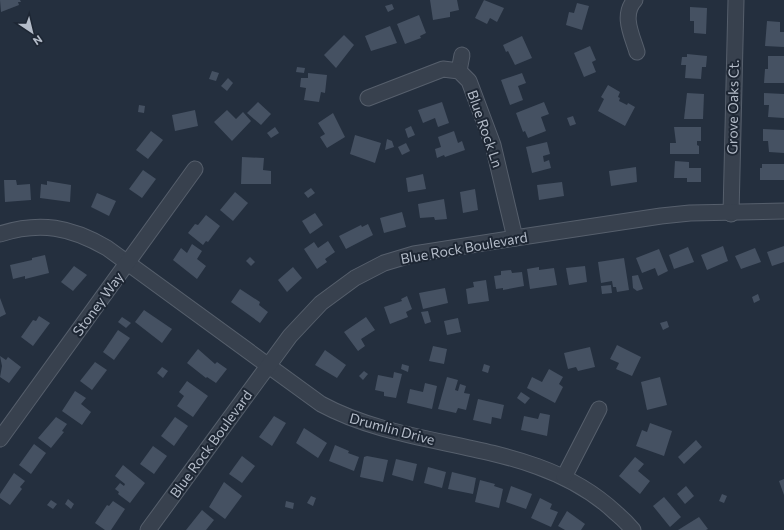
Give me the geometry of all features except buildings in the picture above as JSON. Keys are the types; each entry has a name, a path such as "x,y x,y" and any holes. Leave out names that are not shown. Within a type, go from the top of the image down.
{"street":[{"path":"635,0 630,5 626,17 637,52"},
{"name":"Grove Oaks Ct.","path":"731,214 736,0"},
{"path":"368,98 443,69 458,71 462,55"},
{"name":"Blue Rock Ln","path":"458,71 469,81 493,146 515,238"},
{"name":"Stoney Way","path":"0,439 195,169"},
{"name":"Blue Rock Boulevard","path":"148,530 290,336 321,303 355,278 384,264 414,254 515,238 661,216 784,211"},
{"name":"Drumlin Drive","path":"0,234 30,227 70,230 90,238 320,404 340,414 370,425 502,456 564,477 582,486 605,503 633,530"},
{"path":"564,477 599,410"}]}
